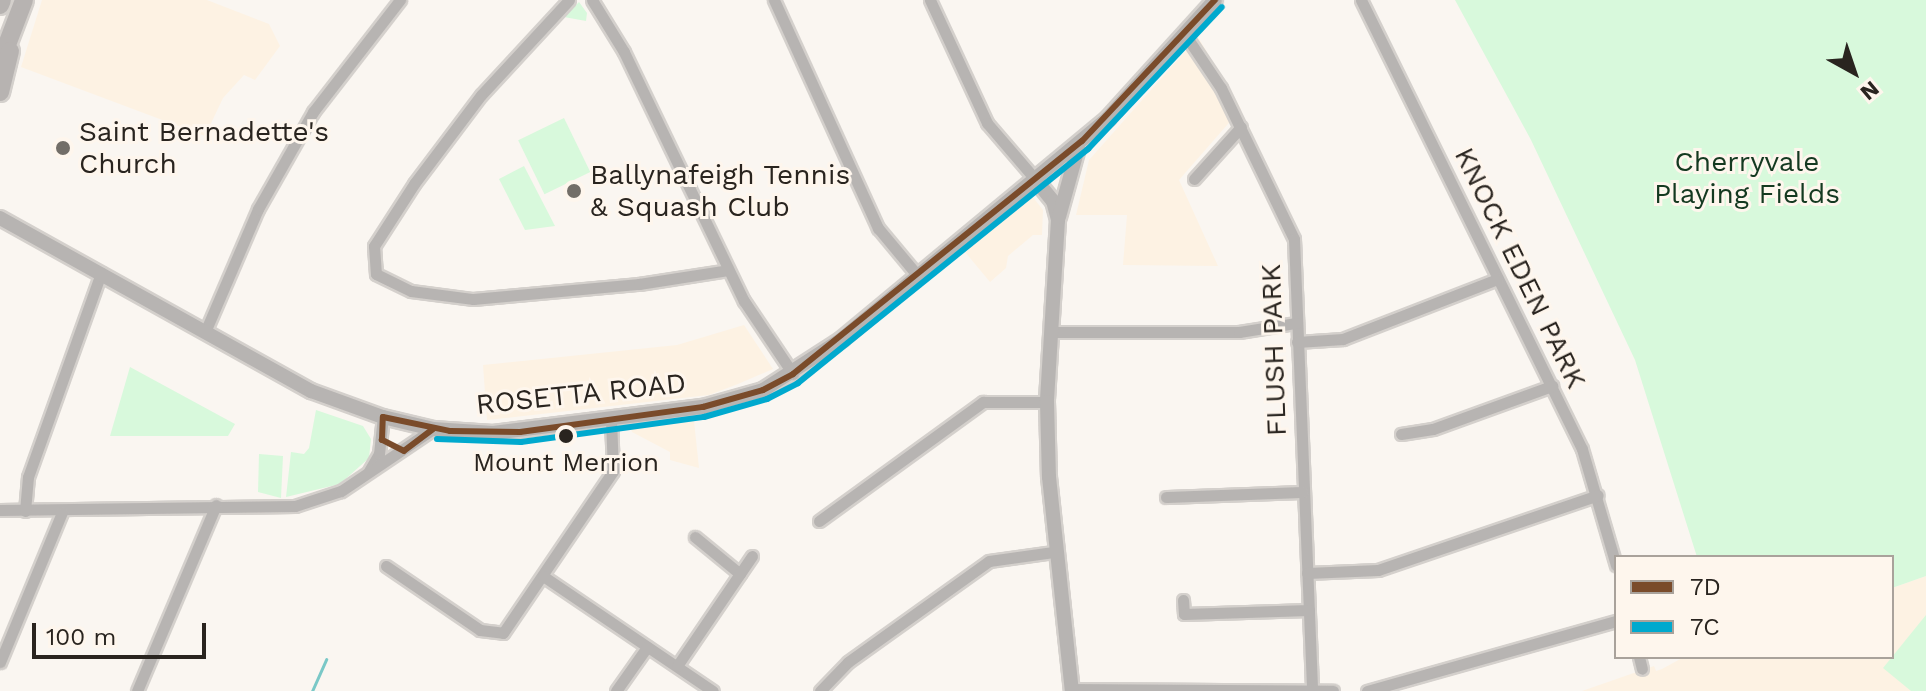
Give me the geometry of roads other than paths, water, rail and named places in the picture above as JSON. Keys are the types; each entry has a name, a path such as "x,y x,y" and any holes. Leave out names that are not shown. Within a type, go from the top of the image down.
{"highway":[{"path":"0,63 24,0"},
{"path":"0,92 13,28"}],"street":[{"path":"205,332 258,209 313,112 400,0"},
{"path":"569,0 481,95 414,184 374,246 376,274 411,291 473,299 728,270"},
{"path":"592,0 624,52 728,270 793,374"},
{"path":"774,0 878,228 918,276"},
{"path":"930,0 987,123 1053,201 1058,220"},
{"name":"ROSETTA ROAD","path":"0,218 311,391 383,417 433,429 520,432 734,400 793,374 1082,141 1186,36 1215,0"},
{"name":"KNOCK EDEN PARK","path":"1361,0 1552,386 1598,495 1614,557"},
{"name":"FLUSH PARK","path":"1186,36 1241,127 1290,226 1312,690"},
{"path":"1194,179 1241,127"},
{"path":"1082,141 1068,169 1058,220 1047,402 1053,552 1072,690 1333,691"},
{"path":"25,511 28,477 101,273"},
{"path":"1297,342 1343,339 1498,279"},
{"path":"1050,332 1239,332 1296,323"},
{"path":"1401,434 1433,429 1552,386"},
{"path":"819,521 983,402 1047,402"},
{"path":"363,478 382,440 383,417"},
{"path":"386,566 495,635 509,626 613,471 611,419"},
{"path":"0,510 62,512 216,505 295,506 363,478 433,429"},
{"path":"382,440 404,451"},
{"path":"1166,497 1303,492"},
{"path":"1307,573 1378,570 1598,495"},
{"path":"137,691 216,505"},
{"path":"0,662 62,512"},
{"path":"695,537 740,574"},
{"path":"820,691 848,662 989,561 1053,552"},
{"path":"677,666 752,556"},
{"path":"543,576 713,691"},
{"path":"1183,600 1184,614 1309,610"},
{"path":"1367,691 1614,622"},
{"path":"616,691 647,647"}],"waterway":[{"path":"312,691 326,659"}],"place":[{"name":"Saint Bernadette's Church","path":"63,148"},
{"name":"Ballynafeigh Tennis & Squash Club","path":"574,191"},
{"name":"Mount Merrion","path":"566,436"}],"park label":[{"name":"Cherryvale Playing Fields","path":"1747,178"}]}
